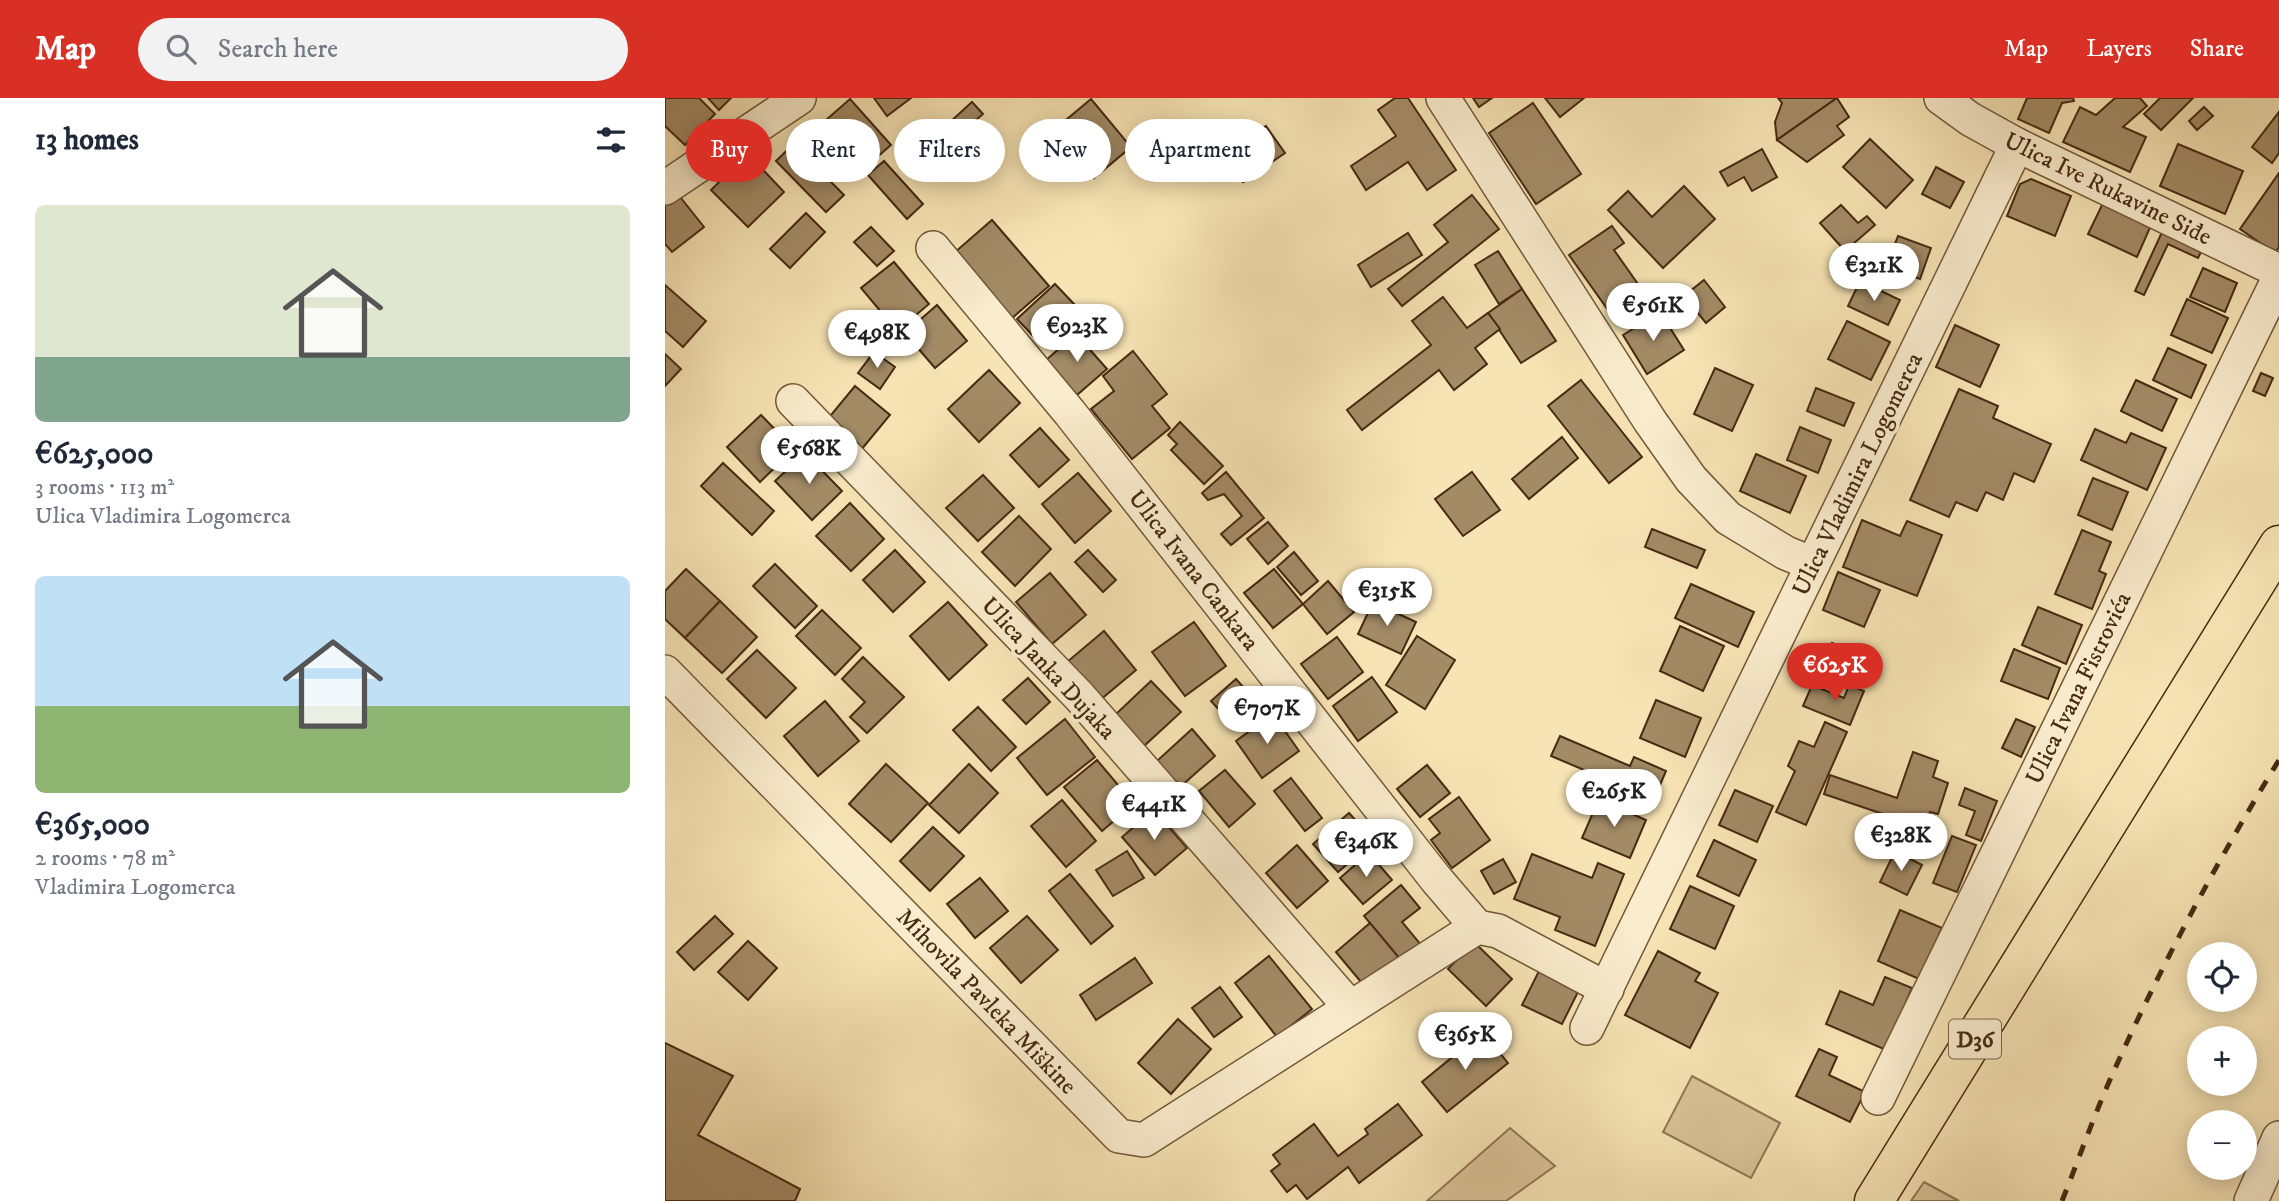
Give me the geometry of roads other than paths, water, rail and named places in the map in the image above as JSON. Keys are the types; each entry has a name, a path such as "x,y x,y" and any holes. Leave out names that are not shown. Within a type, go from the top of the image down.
{"main road":[{"name":"D36","path":"1874,1201 2279,545"}],"street":[{"path":"665,188 799,98"},
{"path":"1443,98 1650,421 1691,479 1728,519 1786,553 1813,564"},
{"name":"Ulica Ive Rukavine Siđe","path":"1941,98 1970,119 2017,145 2279,271"},
{"name":"Ulica Vladimira Logomerca","path":"1587,1028 2017,145"},
{"name":"Ulica Ivana Cankara","path":"933,248 1070,413 1477,928"},
{"name":"Ulica Ivana Fistrovića","path":"1878,1098 2279,278"},
{"name":"Ulica Janka Dujaka","path":"793,401 1079,696 1350,1007"},
{"name":"Mihovila Pavleka Miškine","path":"665,672 1119,1136 1144,1140 1477,928"},
{"path":"1477,928 1498,931 1607,989"},
{"path":"2251,1201 2279,1138"}],"railway":[{"path":"2062,1201 2103,1097 2147,999 2210,878 2279,760"}]}
